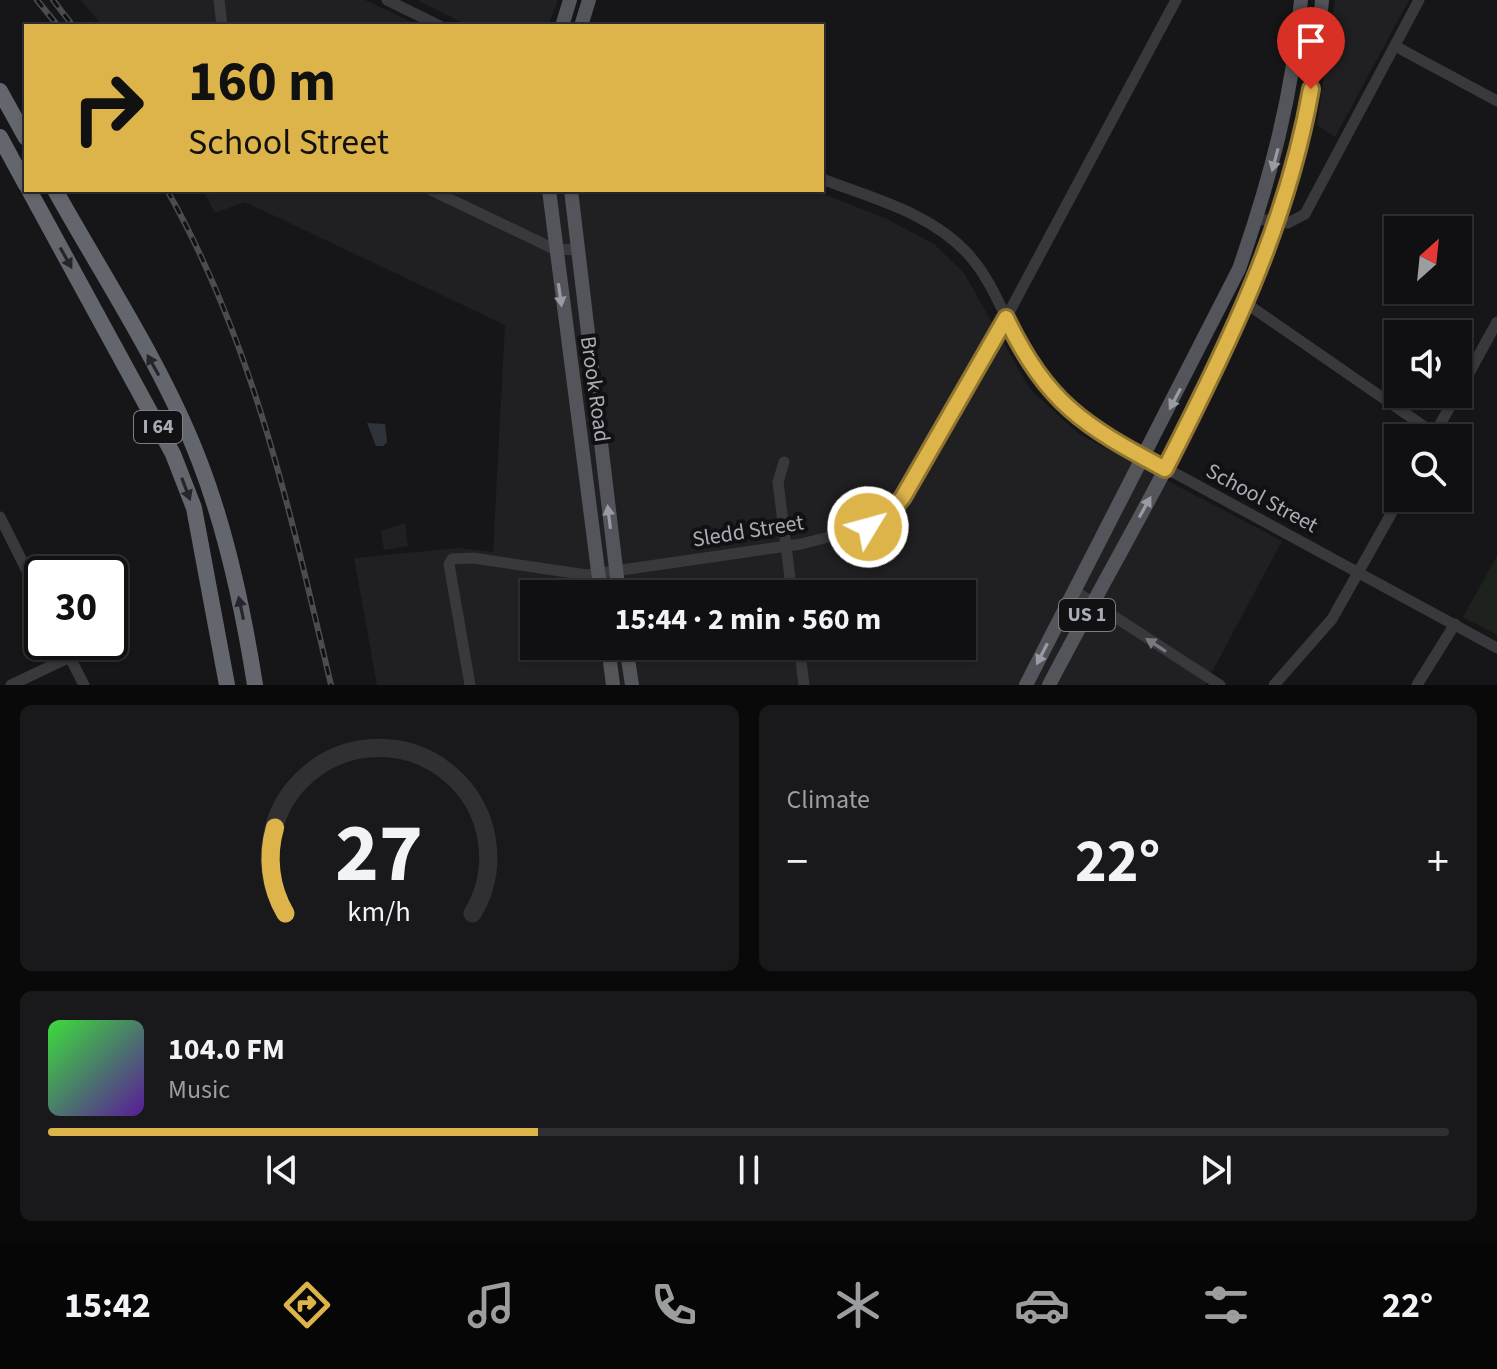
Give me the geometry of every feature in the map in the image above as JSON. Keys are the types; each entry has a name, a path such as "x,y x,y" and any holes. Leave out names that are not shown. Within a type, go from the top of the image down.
{"highway":[{"path":"0,91 24,134"},
{"path":"0,137 24,181"},
{"name":"I 64","path":"30,192 173,454 197,521 227,685"},
{"name":"I 64","path":"56,192 169,395 198,458 233,568 255,685"}],"main road":[{"path":"563,24 570,0"},
{"path":"582,24 589,0"},
{"name":"US 1","path":"1026,685 1221,310 1258,219 1285,117 1301,0"},
{"name":"US 1","path":"1049,685 1165,469 1247,304 1278,223 1308,110 1322,0"},
{"name":"Brook Road","path":"549,192 554,249 599,580"},
{"name":"Brook Road","path":"571,192 617,580"},
{"path":"610,660 613,685"},
{"path":"628,660 632,685"}],"street":[{"path":"219,0 222,24"},
{"path":"387,0 436,24"},
{"name":"Sledd Street","path":"470,685 449,564 452,559 473,558 576,575 598,573 786,547 868,527 891,512 1006,318 1176,0"},
{"path":"1258,219 1278,223 1295,221 1305,214 1419,0"},
{"path":"1395,46 1497,101"},
{"name":"School Street","path":"824,180 908,213 941,230 980,268 1032,367 1056,397 1101,435 1497,648"},
{"path":"435,192 554,249 577,250"},
{"path":"1247,304 1417,424"},
{"path":"1472,372 1493,340 1497,322"},
{"path":"784,462 778,482 790,580"},
{"path":"1274,685 1318,638 1392,512"},
{"path":"0,517 24,565"},
{"path":"1075,591 1220,685"},
{"path":"1417,685 1455,624"},
{"path":"11,685 64,660"},
{"path":"72,660 84,685"},
{"path":"801,660 804,685"}],"shaded area":[{"path":"80,0 365,0 417,24 101,24"},
{"path":"417,0 558,0 549,24 465,24"},
{"path":"1335,0 1409,0 1335,137 1317,125"},
{"path":"204,192 818,192 885,218 934,244 964,273 1030,389 1079,434 1282,541 1205,685 377,685 354,558 459,548 493,552 505,325 245,202 215,213"},
{"path":"367,423 385,424 387,442 383,446 376,446"},
{"path":"405,523 408,546 384,550 381,531"},
{"path":"1497,556 1497,635 1463,617"}],"railway":[{"path":"37,0 56,24"},
{"path":"53,0 71,24"},
{"path":"168,192 224,308 247,369 284,494 331,685"}],"route":[{"path":"868,527 882,520 903,497 1006,318 1032,367 1068,409 1101,435 1165,469 1217,370 1264,262 1289,186 1311,89"}]}
